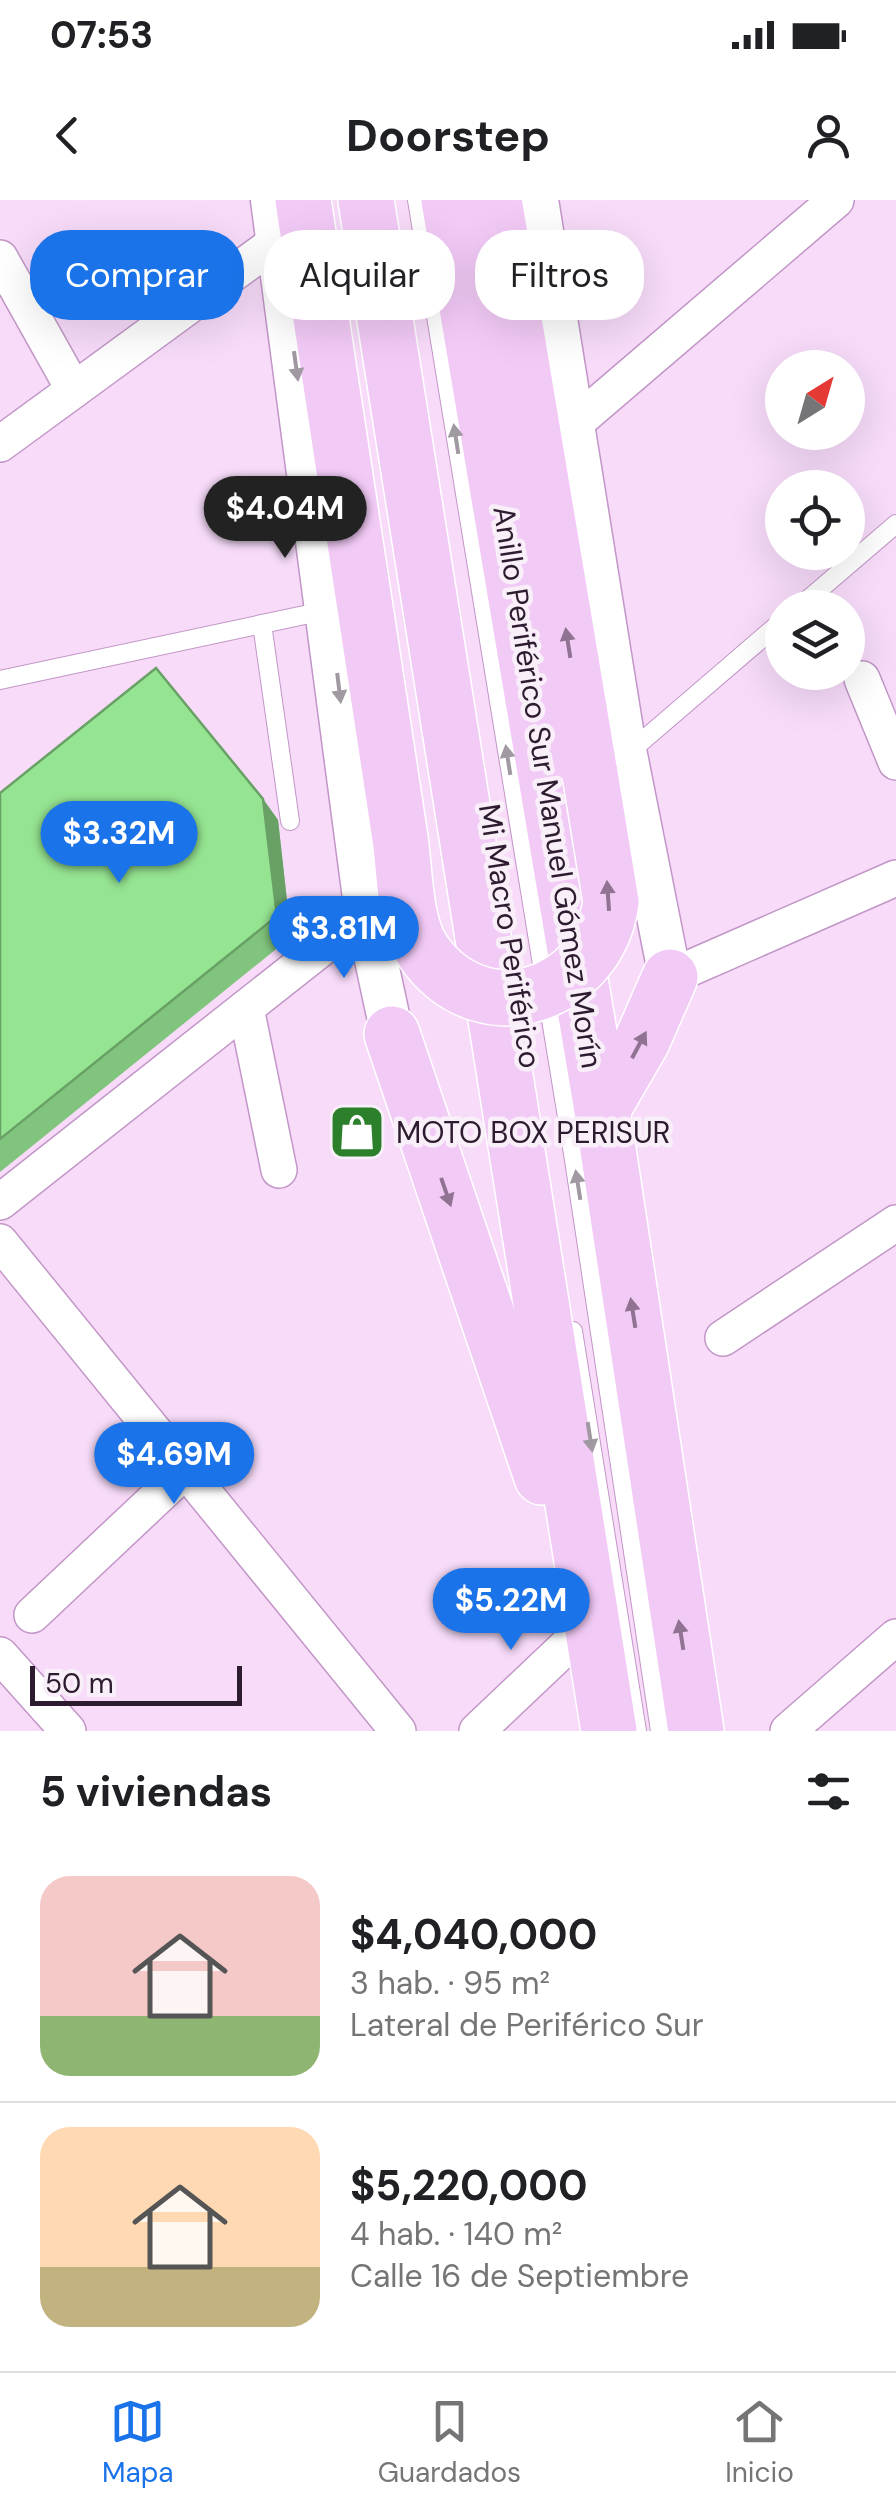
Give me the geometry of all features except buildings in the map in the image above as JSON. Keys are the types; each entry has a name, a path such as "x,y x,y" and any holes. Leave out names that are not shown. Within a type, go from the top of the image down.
{"highway":[{"path":"366,200 608,1731"},
{"name":"Anillo Periférico Sur Manuel Gómez Morín","path":"450,200 602,1110 696,1731"},
{"path":"285,213 414,932 432,962 459,984 491,996 542,992 585,964 608,919 611,902 608,764 494,200"},
{"path":"602,1110 642,1041 670,977"},
{"path":"392,1034 592,1622"}],"street":[{"path":"536,200 572,426 608,764 670,977 896,878"},
{"path":"572,426 836,200"},
{"path":"0,444 74,390 285,213"},
{"path":"285,213 366,913 392,1034"},
{"path":"0,258 74,390"},
{"path":"865,687 896,762"},
{"path":"0,1202 366,913"},
{"path":"246,1008 279,1170"},
{"path":"722,1338 896,1223"},
{"path":"0,1242 398,1731"},
{"path":"32,1615 186,1470"},
{"path":"476,1731 592,1622"},
{"path":"788,1731 896,1637"},
{"path":"0,1655 68,1731"}],"lane":[{"name":"Mi Macro Periférico","path":"417,200 574,1160 660,1731"},
{"path":"819,590 896,524"},
{"path":"0,680 328,610"},
{"path":"262,624 290,821"},
{"path":"608,764 765,635"},
{"name":"Mi Macro Periférico","path":"518,985 524,1024"},
{"path":"572,1319 637,1731"}],"place":[{"name":"MOTO BOX PERISUR","path":"357,1132"}]}
